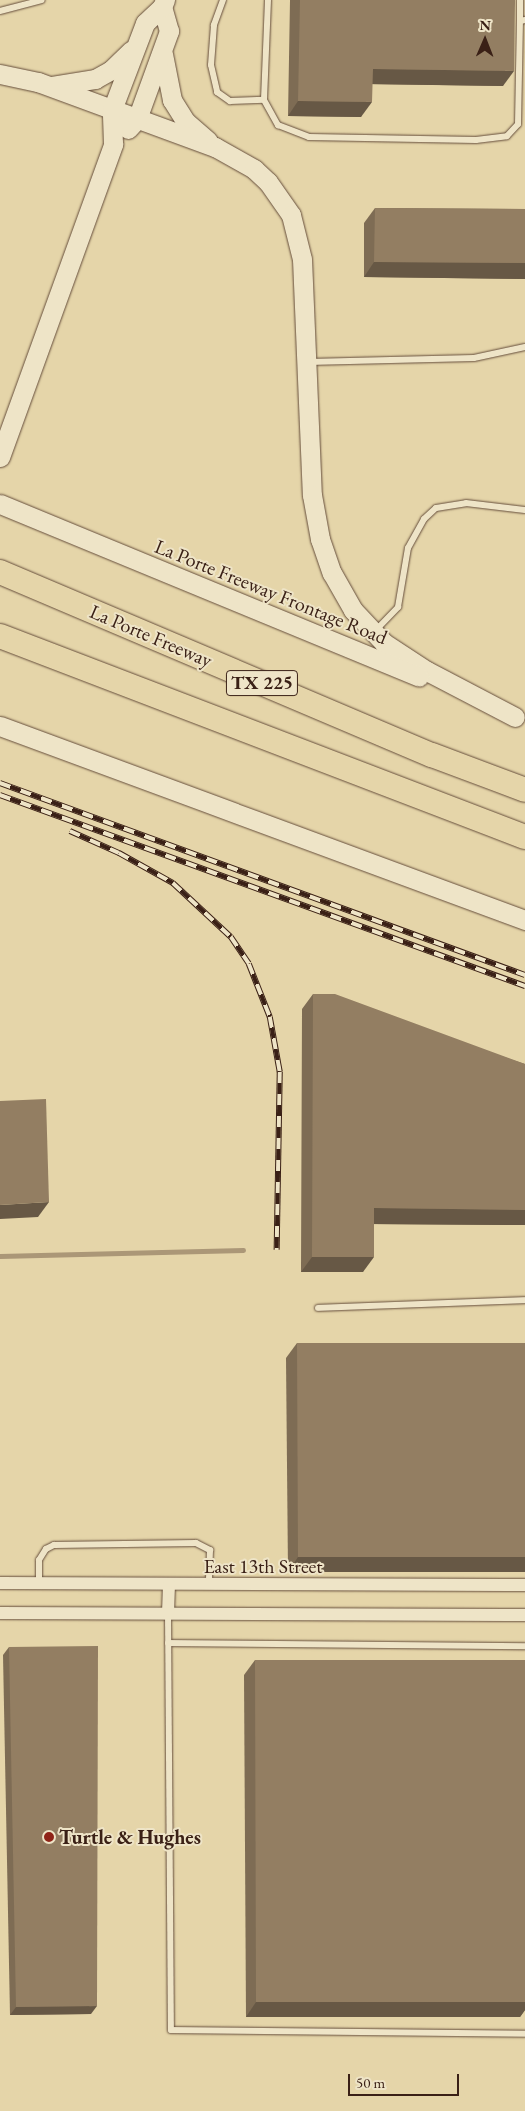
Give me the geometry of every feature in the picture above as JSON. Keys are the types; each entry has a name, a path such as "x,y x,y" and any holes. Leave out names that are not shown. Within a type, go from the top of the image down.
{"highway":[{"name":"La Porte Freeway","path":"0,572 432,754 525,790"},
{"name":"TX 225","path":"0,636 525,837"}],"main road":[{"path":"114,144 112,110 146,23 163,4"},
{"path":"0,457 114,144 137,119 163,47 168,31 163,4"},
{"path":"47,86 72,85 95,79 122,61 137,44"},
{"path":"163,47 165,76 172,100 186,122 215,147"},
{"path":"0,74 47,86 215,147 254,169 280,197 291,215 303,266 312,494 320,539 340,592 373,632 403,657 520,718"},
{"name":"La Porte Freeway Frontage Road","path":"0,504 520,718"},
{"path":"0,726 525,920"}],"street":[{"name":"East 13th Street","path":"0,1583 525,1585"},
{"path":"168,1614 169,1584"},
{"path":"0,1613 525,1615"}],"lane":[{"path":"0,11 42,0"},
{"path":"223,0 214,24 211,65 217,92 230,101 264,100"},
{"path":"268,0 264,100 278,125 309,137 476,140 507,136 518,124 522,21 520,0"},
{"path":"306,362 474,358 525,348"},
{"path":"373,632 398,607 408,548 424,519 436,508 466,503 525,510"},
{"path":"318,1308 525,1300"},
{"path":"39,1583 39,1560 46,1549 54,1545 196,1543 210,1550 209,1584"},
{"path":"168,1614 171,2030 525,2034"},
{"path":"168,1644 525,1646"}],"building":[{"path":"300,0 515,0 514,71 373,69 372,102 298,101"},
{"path":"375,208 525,209 525,263 374,262"},
{"path":"313,994 335,994 525,1064 525,1210 374,1208 374,1257 312,1257"},
{"path":"46,1099 49,1202 0,1205 0,1101"},
{"path":"297,1343 525,1343 525,1557 298,1557"},
{"name":"Turtle & Hughes","path":"98,1646 97,2006 16,2007 9,1647"},
{"path":"255,1660 525,1660 525,2002 256,2002"}],"waterway":[{"path":"0,1256 243,1250"}],"railway":[{"path":"0,783 525,975"},
{"path":"0,795 525,986"},
{"path":"70,831 119,853 173,883 231,937 249,964 270,1017 280,1072 277,1250"}],"place":[{"name":"Turtle & Hughes","path":"49,1837"}]}
